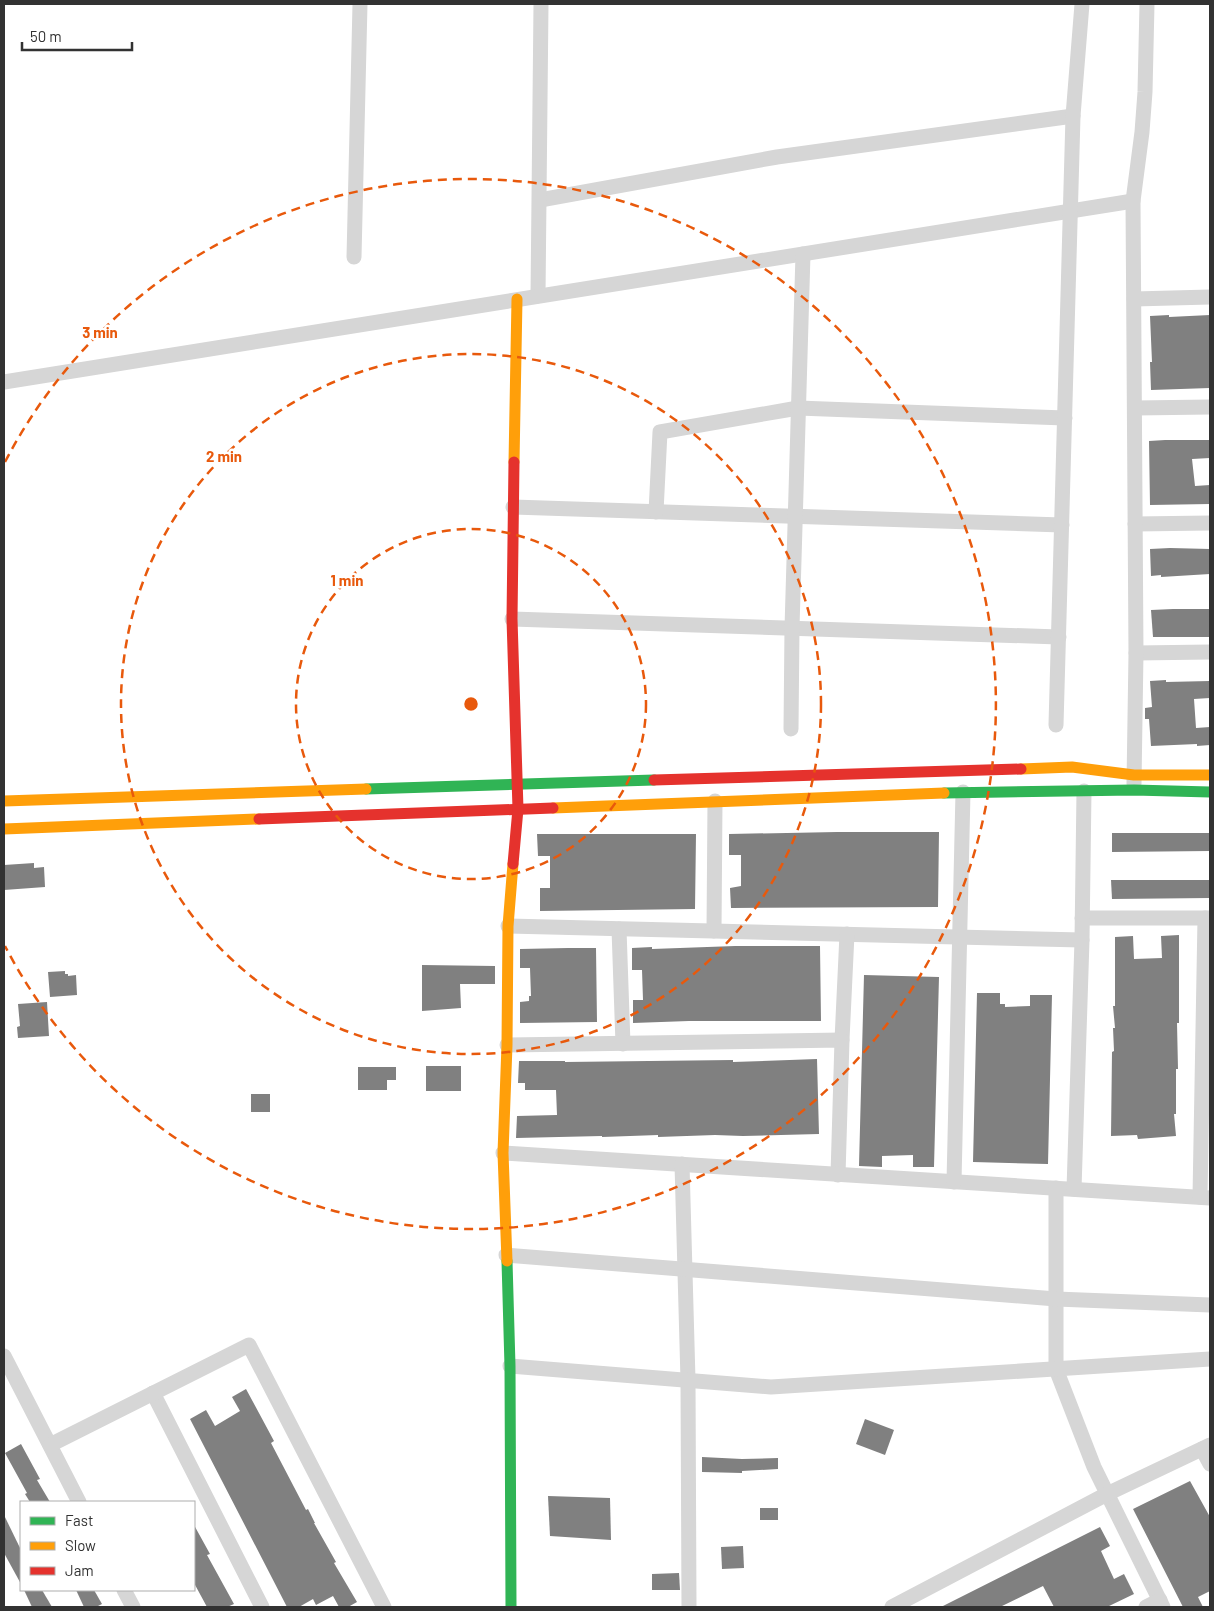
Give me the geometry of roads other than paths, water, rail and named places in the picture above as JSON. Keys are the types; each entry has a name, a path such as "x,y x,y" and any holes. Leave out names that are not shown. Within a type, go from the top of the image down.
{"street":[{"path":"354,257 360,4"},
{"path":"538,296 541,4"},
{"path":"1056,725 1073,116 1082,4"},
{"path":"1134,790 1136,653 1133,202 1146,92 1147,4"},
{"path":"540,200 777,157 1073,116"},
{"path":"4,382 1133,202"},
{"path":"791,729 792,628 803,254"},
{"path":"1134,299 1210,297"},
{"path":"511,1607 510,1366 503,1153 507,1046 508,926 518,809 512,618 517,299"},
{"path":"1135,408 1210,407"},
{"path":"656,512 660,432 798,408 1065,418"},
{"path":"514,507 1062,525"},
{"path":"1135,524 1210,523"},
{"path":"512,618 1059,637"},
{"path":"1136,653 1210,652"},
{"path":"4,801 1072,767 1134,775 1210,775"},
{"path":"1074,1189 1082,940 1084,790"},
{"path":"4,829 964,792 1134,790 1210,792"},
{"path":"954,1182 964,792"},
{"path":"714,931 715,801"},
{"path":"503,1153 1205,1198 1208,918 1082,918"},
{"path":"508,926 1082,940"},
{"path":"619,929 622,1044"},
{"path":"838,1174 847,934"},
{"path":"507,1046 842,1040"},
{"path":"682,1164 688,1380 689,1607"},
{"path":"1056,1188 1056,1369 1094,1467 1156,1605"},
{"path":"506,1255 1056,1299 1210,1305"},
{"path":"50,1444 249,1345 384,1607"},
{"path":"4,1356 79,1501"},
{"path":"510,1366 771,1387 1210,1359"},
{"path":"153,1393 262,1607"},
{"path":"892,1607 1107,1494 1208,1456"},
{"path":"124,1591 131,1607"}]}
